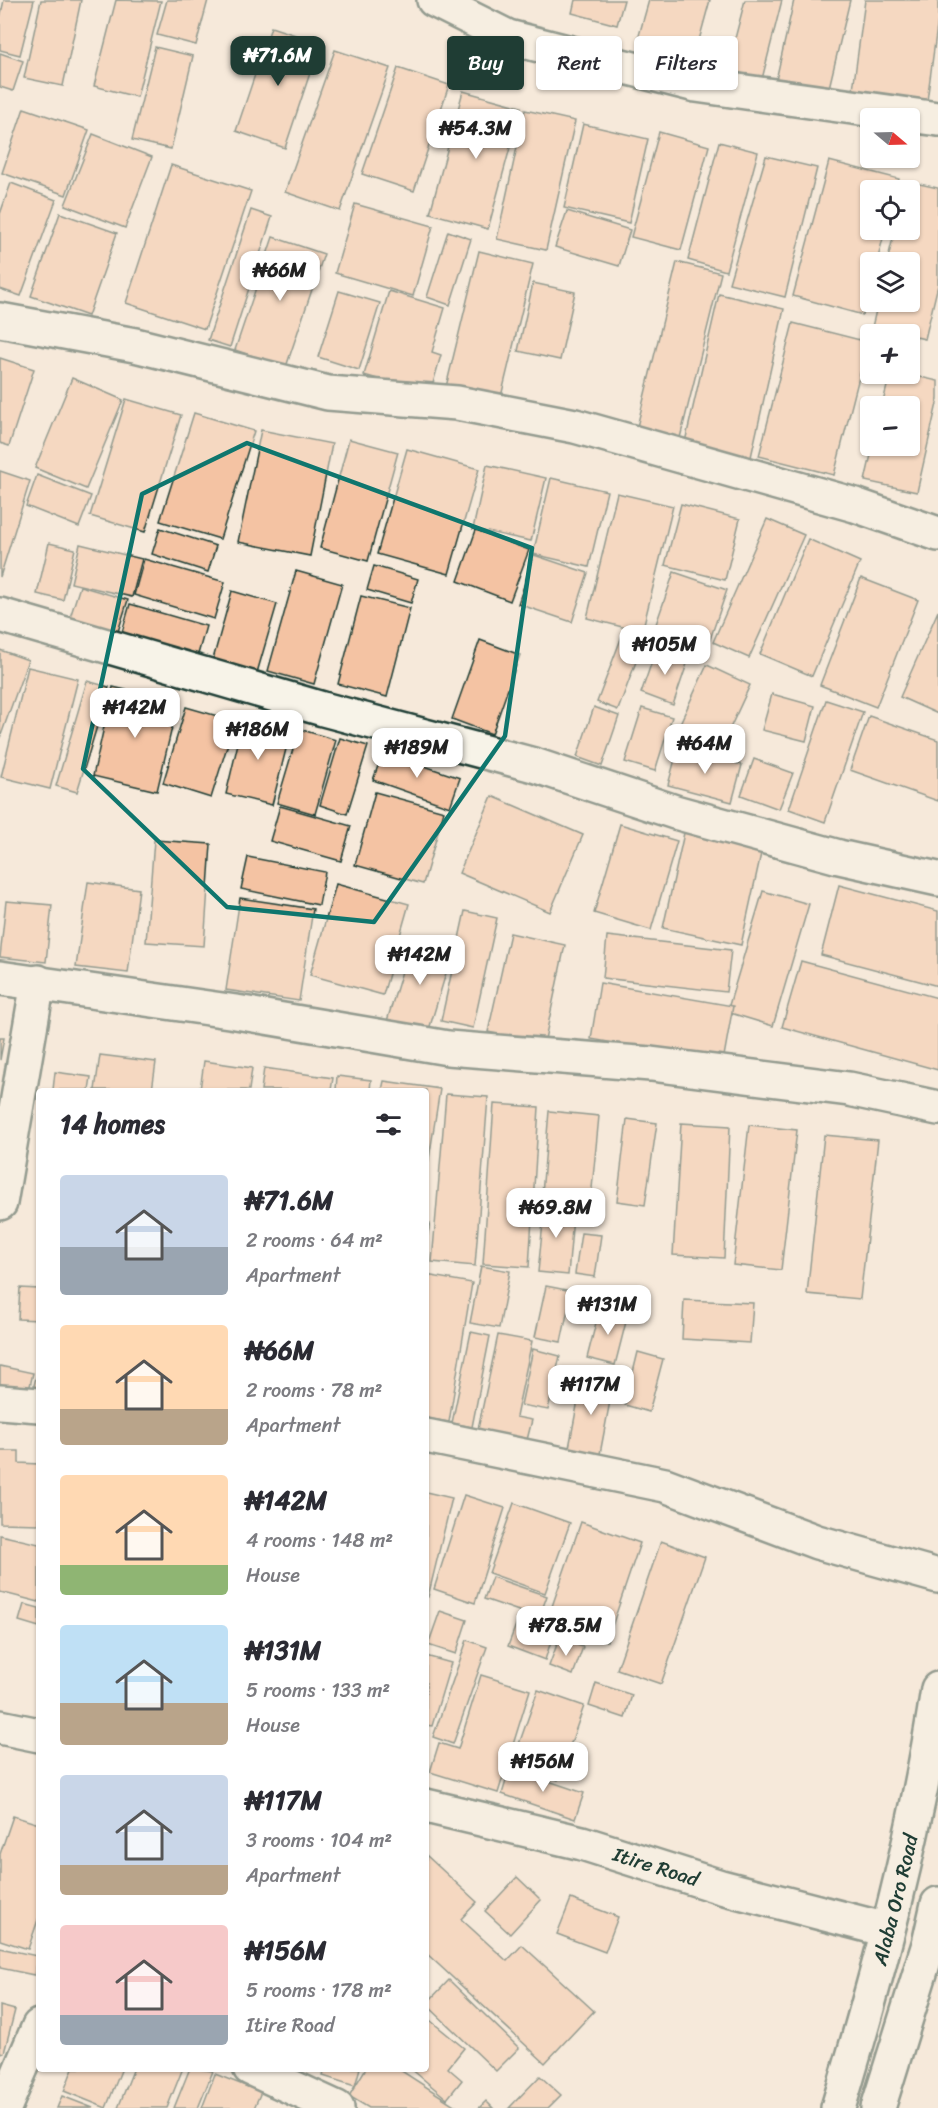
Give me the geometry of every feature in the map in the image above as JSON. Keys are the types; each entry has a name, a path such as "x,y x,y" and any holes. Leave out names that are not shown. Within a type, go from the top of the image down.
{"street":[{"path":"434,0 508,37 696,85 938,119"},
{"path":"14,323 135,345 328,393 457,403 575,426 855,505 938,534"},
{"path":"0,615 234,683 534,765 675,812 839,857 938,879"},
{"path":"0,978 236,1012 448,1048 651,1064 849,1089 938,1108"},
{"path":"0,1203 38,982"},
{"path":"0,1402 36,1405"},
{"path":"429,1437 665,1485 817,1542 938,1576"},
{"name":"Alaba Oro Road","path":"838,2108 887,1930 932,1731 938,1689"},
{"path":"0,1727 36,1735"},
{"name":"Itire Road","path":"429,1807 582,1843 721,1887 887,1930"},
{"path":"878,2108 934,1945 938,1905"},
{"path":"4,2108 36,2033"},
{"path":"259,2072 337,2108"}],"highlighted area":[{"path":"247,443 532,548 505,736 374,922 227,907 83,769 142,494"}],"building":[{"path":"4,0 34,0 20,55 0,50 0,18"},
{"path":"41,0 81,0 63,86 24,78"},
{"path":"116,0 161,1 137,97 94,86"},
{"path":"167,0 208,0 196,45 157,35"},
{"path":"575,0 624,0 617,25 572,13"},
{"path":"649,0 710,0 700,36 639,36"},
{"path":"745,0 782,0 759,91 738,85 738,36 736,36"},
{"path":"794,0 850,0 828,92 776,80"},
{"path":"865,0 938,0 938,19 927,101 853,90"},
{"path":"271,27 320,43 285,148 236,131"},
{"path":"155,47 193,56 171,149 132,140"},
{"path":"335,50 390,68 340,211 285,192"},
{"path":"0,53 23,61 13,91 0,87"},
{"path":"398,68 447,84 447,90 414,191 362,174"},
{"path":"463,91 521,107 488,229 430,213"},
{"path":"24,108 89,130 66,195 2,173"},
{"path":"525,110 575,121 546,250 497,239"},
{"path":"583,124 648,139 629,223 564,208"},
{"path":"659,132 709,146 681,250 631,237"},
{"path":"93,134 152,157 125,228 65,205"},
{"path":"719,142 758,152 726,271 688,260"},
{"path":"766,156 817,168 785,297 729,283"},
{"path":"829,161 899,179 860,180 860,240 882,240 880,252 860,252 860,312 864,312 863,315 793,296"},
{"path":"171,165 251,191 205,329 126,303"},
{"path":"11,183 56,200 21,296 0,289 0,214"},
{"path":"920,184 938,188 938,285 925,339 920,338 920,324 873,324 876,312 920,312 920,252 890,252 892,240 920,240"},
{"path":"355,204 433,226 413,296 335,273"},
{"path":"251,210 272,217 230,347 208,340"},
{"path":"567,211 630,230 619,266 555,247"},
{"path":"60,213 117,233 88,316 31,296"},
{"path":"448,231 471,239 450,305 427,297"},
{"path":"273,237 324,254 286,367 235,350"},
{"path":"479,251 533,264 499,405 445,391"},
{"path":"677,262 721,273 679,442 636,431"},
{"path":"533,283 575,292 560,360 518,351"},
{"path":"339,291 380,303 359,370 318,357"},
{"path":"389,291 445,308 432,352 441,355 430,394 364,375"},
{"path":"719,294 784,309 751,457 685,442"},
{"path":"793,323 860,340 860,373 834,475 759,456"},
{"path":"0,358 34,369 9,446 0,443"},
{"path":"920,377 938,381 938,399 917,492 865,481 871,456 920,456 920,396 884,396 888,384 920,384"},
{"path":"72,378 123,400 86,489 35,468"},
{"path":"126,399 181,415 145,532 90,516"},
{"path":"194,413 254,431 220,539 160,521"},
{"path":"261,430 332,444 310,556 238,542"},
{"path":"349,439 398,452 368,561 320,548"},
{"path":"407,449 479,469 449,574 377,554"},
{"path":"487,465 546,478 531,541 473,529"},
{"path":"0,471 30,481 0,577"},
{"path":"37,475 91,496 79,527 26,506"},
{"path":"551,478 607,491 589,567 533,554"},
{"path":"617,493 673,506 642,632 587,618"},
{"path":"681,504 740,519 725,580 665,565"},
{"path":"767,519 804,535 749,658 713,642"},
{"path":"160,528 216,546 208,572 152,554"},
{"path":"476,530 529,550 510,601 458,581"},
{"path":"808,539 860,562 812,676 760,654"},
{"path":"49,543 75,549 63,600 37,594"},
{"path":"80,544 142,559 132,597 71,583"},
{"path":"534,555 588,573 572,622 518,604"},
{"path":"144,559 225,582 214,619 134,595"},
{"path":"374,566 418,579 411,603 367,590"},
{"path":"296,571 342,584 314,684 268,671"},
{"path":"674,572 727,590 707,648 654,630"},
{"path":"861,578 918,600 876,707 820,685"},
{"path":"80,586 128,600 115,641 67,627"},
{"path":"232,591 277,604 254,683 210,670"},
{"path":"361,596 410,608 387,697 338,684"},
{"path":"130,604 206,626 195,665 119,643"},
{"path":"938,611 938,714 900,697"},
{"path":"622,636 643,643 618,710 597,702"},
{"path":"480,640 520,655 492,734 452,719"},
{"path":"657,647 689,658 673,705 641,693"},
{"path":"0,650 28,660 0,738"},
{"path":"707,665 750,685 719,752 676,732"},
{"path":"28,667 78,679 50,789 1,777"},
{"path":"87,681 109,687 77,792 56,786"},
{"path":"113,687 178,702 157,791 93,776"},
{"path":"772,694 815,706 806,741 762,730"},
{"path":"826,700 863,712 825,822 789,809"},
{"path":"186,707 235,721 211,798 163,783"},
{"path":"594,707 619,716 602,766 577,757"},
{"path":"642,708 672,717 655,771 625,762"},
{"path":"869,716 938,740 938,801 850,770"},
{"path":"244,718 291,729 272,805 226,794"},
{"path":"299,729 336,740 315,814 277,803"},
{"path":"340,738 368,746 347,814 320,805"},
{"path":"678,748 742,765 732,802 668,785"},
{"path":"383,752 460,778 450,807 373,780"},
{"path":"754,759 793,773 779,809 741,795"},
{"path":"375,792 444,811 423,884 355,865"},
{"path":"492,796 583,835 550,912 459,873"},
{"path":"280,806 351,826 341,861 270,841"},
{"path":"620,824 677,841 651,930 594,913"},
{"path":"684,833 762,849 741,945 663,928"},
{"path":"154,840 211,844 204,946 146,942"},
{"path":"248,857 325,872 319,905 241,889"},
{"path":"88,882 139,889 128,973 76,967"},
{"path":"336,884 409,904 383,995 310,975"},
{"path":"839,885 938,911 938,986 821,955"},
{"path":"763,891 809,904 773,1026 727,1012"},
{"path":"240,898 313,909 299,1001 226,990"},
{"path":"6,901 52,905 46,962 0,957"},
{"path":"465,911 497,918 473,1028 441,1021"},
{"path":"510,933 565,945 544,1044 488,1032"},
{"path":"607,936 731,950 726,992 603,978"},
{"path":"412,938 453,950 428,1033 387,1021"},
{"path":"801,961 938,998 938,1070 782,1027"},
{"path":"600,983 733,1006 723,1062 591,1039"},
{"path":"0,1038 4,1038 0,1060"},
{"path":"100,1055 156,1062 152,1088 95,1088"},
{"path":"204,1061 252,1068 249,1088 200,1088"},
{"path":"264,1068 333,1078 331,1088 261,1088"},
{"path":"55,1072 91,1077 89,1088 53,1088"},
{"path":"337,1076 371,1080 370,1088 336,1088"},
{"path":"384,1081 440,1089 429,1159 429,1088 382,1088"},
{"path":"446,1094 488,1097 475,1266 432,1262"},
{"path":"494,1104 539,1107 529,1267 483,1264"},
{"path":"549,1111 599,1116 591,1199 542,1194"},
{"path":"627,1119 657,1123 645,1205 617,1201"},
{"path":"681,1123 730,1126 724,1258 673,1255"},
{"path":"749,1125 797,1130 781,1270 733,1265"},
{"path":"824,1135 878,1140 860,1299 807,1294"},
{"path":"545,1203 574,1206 568,1275 538,1272"},
{"path":"581,1233 601,1235 595,1277 575,1274"},
{"path":"481,1266 510,1271 499,1328 470,1323"},
{"path":"429,1276 472,1283 449,1422 429,1419"},
{"path":"546,1286 572,1291 561,1342 535,1337"},
{"path":"20,1288 36,1289 36,1320 18,1319"},
{"path":"684,1300 753,1303 750,1343 682,1339"},
{"path":"600,1307 628,1314 615,1365 587,1358"},
{"path":"471,1332 490,1336 472,1427 452,1423"},
{"path":"498,1335 532,1341 516,1417 532,1420 527,1440 478,1429"},
{"path":"533,1349 560,1356 548,1410 521,1405"},
{"path":"638,1352 663,1359 649,1412 625,1405"},
{"path":"0,1366 33,1373 27,1399 0,1393"},
{"path":"583,1374 614,1380 599,1459 568,1453"},
{"path":"36,1377 36,1399 31,1398"},
{"path":"0,1451 19,1451 19,1463 36,1464 36,1524 0,1523"},
{"path":"429,1493 452,1498 429,1593"},
{"path":"464,1495 505,1508 475,1603 434,1589"},
{"path":"514,1503 570,1523 545,1593 489,1573"},
{"path":"581,1522 640,1543 607,1641 547,1621"},
{"path":"0,1535 36,1543 36,1601 0,1592"},
{"path":"661,1541 705,1557 661,1684 617,1669"},
{"path":"492,1577 547,1596 539,1618 484,1599"},
{"path":"24,1604 36,1607 36,1626 19,1621"},
{"path":"440,1611 467,1620 456,1654 429,1645"},
{"path":"517,1622 553,1635 545,1660 508,1646"},
{"path":"559,1639 583,1647 573,1675 549,1666"},
{"path":"467,1640 487,1647 453,1744 433,1737"},
{"path":"429,1657 451,1663 432,1726 429,1726"},
{"path":"481,1675 530,1690 498,1793 430,1772 439,1743 458,1749"},
{"path":"596,1683 632,1695 625,1718 589,1706"},
{"path":"538,1690 584,1706 558,1780 512,1764"},
{"path":"510,1768 584,1793 575,1819 502,1794"},
{"path":"13,1816 36,1823 36,1926 28,1949 0,1940 0,1854"},
{"path":"429,1858 477,1902 461,1919 507,1961 522,1945 594,2011 545,2063 429,1956"},
{"path":"517,1877 541,1900 510,1934 485,1911"},
{"path":"571,1899 618,1917 605,1952 557,1934"},
{"path":"0,1948 36,1956 34,1975 0,1968"},
{"path":"449,1980 519,2048 496,2071 429,2007 429,2001"},
{"path":"0,2006 15,2010 4,2053 0,2052"},
{"path":"429,2019 464,2048 448,2068 462,2080 447,2099 415,2072 429,2072"},
{"path":"71,2072 120,2072 106,2108 64,2091"},
{"path":"132,2072 181,2072 167,2108 118,2108"},
{"path":"188,2072 213,2072 198,2108 174,2108"},
{"path":"324,2072 359,2072 355,2086 323,2076"},
{"path":"364,2072 403,2072 459,2108 369,2108 349,2096"},
{"path":"215,2074 261,2092 254,2108 202,2108"},
{"path":"540,2076 561,2095 548,2108 509,2108"},
{"path":"62,2096 93,2108 57,2108"},
{"path":"486,2101 493,2108 479,2108"}]}
